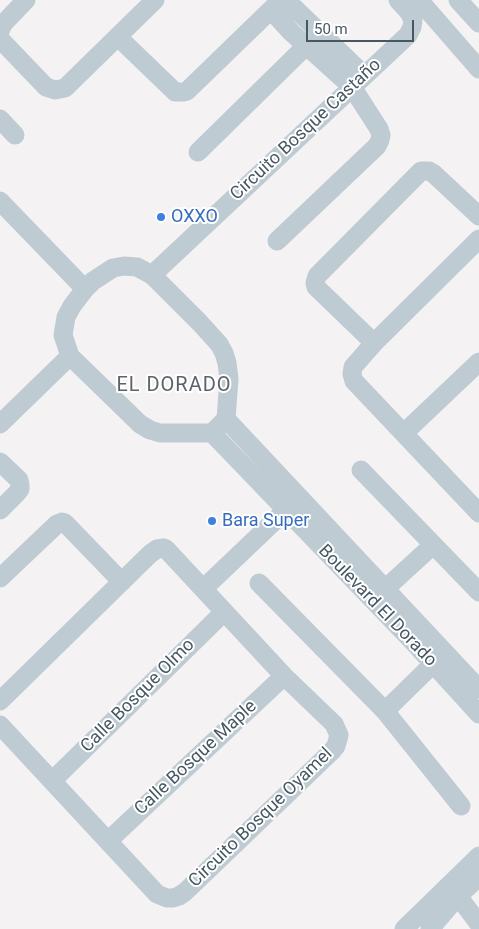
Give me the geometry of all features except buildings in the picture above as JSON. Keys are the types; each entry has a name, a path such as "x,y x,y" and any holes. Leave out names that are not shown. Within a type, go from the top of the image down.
{"street":[{"path":"0,31 3,24 26,0"},
{"path":"0,39 46,87 55,90 65,88 155,0"},
{"name":"Circuito Bosque Castaño","path":"152,275 408,35 413,23 409,12 398,0"},
{"path":"419,0 479,69"},
{"path":"458,0 479,23"},
{"path":"118,37 175,92 183,92 187,91 280,3"},
{"path":"280,3 292,32 358,81"},
{"path":"277,241 377,146 381,135 358,81 280,3"},
{"path":"198,152 307,45"},
{"path":"0,119 15,135"},
{"path":"374,343 316,287 317,276 421,171 434,174 479,216"},
{"path":"0,201 85,289"},
{"path":"475,499 404,433 354,381 352,370 374,343 479,239"},
{"path":"124,266 137,267 152,275 200,323 219,344 224,353 229,380 226,419 212,433 160,433 150,430 140,424 70,356 63,335 66,317 72,306 93,281 112,268 124,266"},
{"path":"0,424 70,356"},
{"path":"404,433 479,362"},
{"name":"Boulevard El Dorado","path":"226,419 479,689"},
{"name":"Boulevard El Dorado","path":"212,433 479,714"},
{"path":"0,462 18,480 20,489 0,510"},
{"path":"361,470 479,592"},
{"path":"203,589 286,510"},
{"path":"0,578 57,524 62,522 122,582"},
{"path":"385,589 433,545"},
{"name":"Circuito Bosque Oyamel","path":"0,701 157,549 164,548 284,676 334,724 338,735 336,746 332,751 185,892 179,896 167,898 157,894 0,725"},
{"path":"259,583 385,711 461,806"},
{"name":"Calle Bosque Olmo","path":"52,781 224,612"},
{"path":"385,711 433,664"},
{"name":"Calle Bosque Maple","path":"108,841 284,676"},
{"path":"404,929 479,856"},
{"path":"430,929 458,896 479,877"},
{"path":"458,896 479,924"}],"place":[{"name":"OXXO","path":"161,217"},
{"name":"Bara Super","path":"212,521"}],"district":[{"name":"EL DORADO","path":"174,386"}]}
